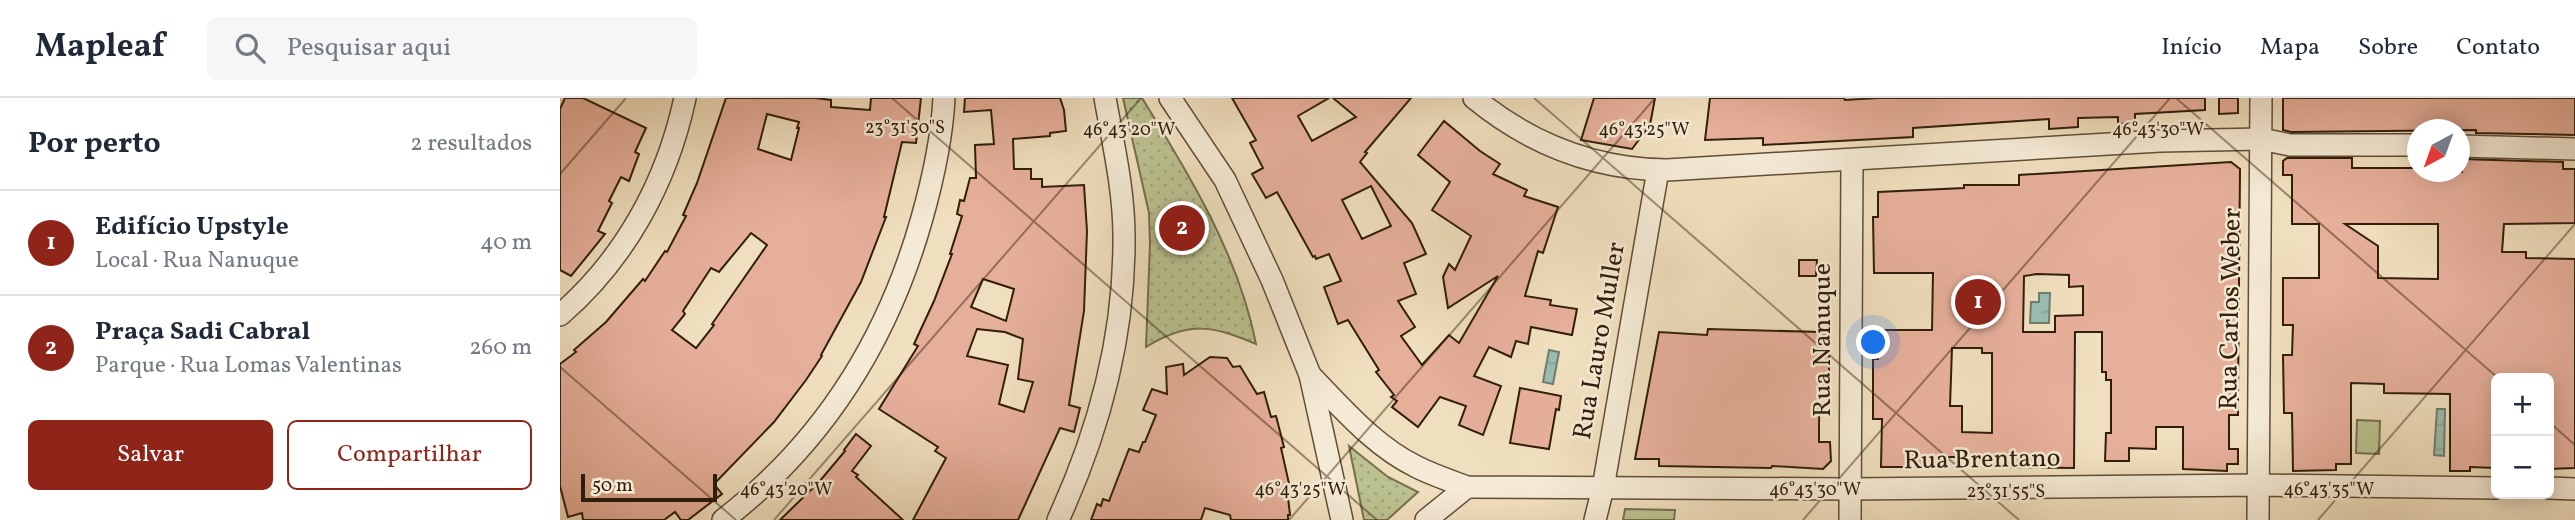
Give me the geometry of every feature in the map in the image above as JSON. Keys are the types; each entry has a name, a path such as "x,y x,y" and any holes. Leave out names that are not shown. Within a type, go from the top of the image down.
{"street":[{"path":"560,315 587,292 639,220 670,153 685,98"},
{"path":"723,520 776,472 820,425 842,396 876,338 908,267 926,206 943,121 944,98"},
{"path":"1058,520 1093,435 1108,378 1121,298 1124,234 1105,98"},
{"path":"1170,98 1225,180 1272,279 1310,374 1342,520"},
{"path":"1474,98 1508,124 1540,142 1610,164 1658,170 1852,161 2106,143 2261,139 2290,145 2407,145"},
{"name":"Rua Carlos Weber","path":"2258,520 2261,98"},
{"path":"2470,146 2575,149"},
{"name":"Rua Nanuque","path":"1850,520 1852,161"},
{"name":"Rua Lauro Muller","path":"1595,520 1603,488 1658,170"},
{"name":"Rua Brentano","path":"1310,374 1356,422 1386,448 1416,467 1467,487 1850,489 2258,485 2491,488"},
{"path":"1426,520 1467,487"},
{"path":"2554,488 2575,489"}],"green space":[{"path":"1123,98 1142,98 1194,186 1238,279 1256,344 1226,333 1200,329 1175,333 1146,347 1149,213"},
{"path":"2357,420 2380,421 2379,454 2356,453"},
{"path":"1349,446 1388,477 1418,492 1387,520 1364,520"},
{"path":"1625,509 1675,510 1674,520 1623,520"}],"water":[{"path":"2039,293 2050,293 2049,323 2030,323 2031,302 2039,302"},
{"path":"1549,350 1559,352 1553,384 1543,382"},
{"path":"2437,409 2445,409 2444,456 2434,455"}],"building":[{"path":"565,98 583,98 646,128 635,152 639,154 629,181 621,177 609,201 612,203 598,231 605,234 571,276 560,270 560,109"},
{"path":"726,98 815,98 831,100 831,107 870,110 871,98 921,98 916,143 902,142 886,217 861,282 822,356 806,380 774,422 714,484 722,494 688,520 681,520 675,512 664,520 583,520 582,513 568,517 560,486 560,364 606,322 643,279 645,281 665,251 667,252 686,216 683,215 697,183","holes":["767,114 799,122 791,160 758,149","751,233 767,245 696,348 672,330 685,314 683,311 711,268 719,272"]},
{"path":"965,98 1060,98 1066,131 1050,133 1050,136 1013,139 1014,169 1031,169 1031,179 1042,179 1042,187 1084,185 1087,231 1084,311 1069,405 1080,408 1074,432 1060,428 1018,520 913,520 946,458 935,451 938,447 879,409 918,346 914,344 952,254 962,216 957,214 960,200 964,201 970,178 976,178 975,145 994,144 991,110 964,112","holes":["983,279 1014,289 1006,321 971,307","977,329 1005,332 1023,339 1018,379 1033,382 1024,412 999,404 1008,365 967,356"]},
{"path":"1232,98 1329,98 1298,116 1312,141 1356,117 1333,98 1411,98 1365,152 1367,153 1360,162 1412,223 1426,254 1404,263 1416,294 1398,301 1415,327 1401,336 1422,365 1449,335 1459,343 1498,276 1448,308 1443,277 1449,264 1455,270 1471,236 1432,210 1450,182 1418,155 1444,121 1500,164 1493,174 1527,190 1524,196 1558,207 1543,253 1538,251 1525,296 1551,300 1550,305 1577,309 1572,335 1531,327 1528,344 1516,341 1511,357 1489,347 1474,376 1501,386 1483,435 1459,425 1466,406 1440,397 1418,427 1392,407 1397,401 1391,397 1394,395 1376,372 1379,370 1348,320 1338,324 1324,287 1341,281 1329,254 1316,259 1313,257 1277,192 1266,198 1252,174 1263,168 1250,143 1256,140","holes":["1371,186 1391,226 1362,239 1342,200"]},
{"path":"1594,98 1655,98 1650,125 1632,149 1581,140"},
{"path":"1710,98 2205,98 2205,110 2135,114 2135,123 2118,124 2118,117 2078,118 2078,127 2049,129 2049,119 1913,128 1913,137 1763,145 1763,138 1705,140"},
{"path":"2219,98 2238,98 2238,113 2219,114"},
{"path":"2283,98 2575,98 2575,135 2476,133 2476,130 2470,130 2470,119 2407,119 2407,131 2283,130"},
{"path":"2287,158 2352,158 2352,168 2407,168 2407,182 2470,182 2470,159 2563,162 2563,169 2575,169 2575,223 2504,224 2502,252 2526,252 2526,258 2575,259 2575,468 2554,469 2554,373 2491,373 2491,468 2470,467 2470,471 2450,471 2450,394 2384,393 2384,384 2351,383 2351,464 2336,464 2336,470 2293,471 2292,413 2284,413 2283,355 2292,355 2293,325 2283,325 2283,278 2319,278 2319,224 2292,224 2292,175 2283,175 2283,161","holes":["2345,224 2438,224 2438,279 2378,278 2378,246"]},
{"path":"2231,162 2240,169 2238,415 2229,415 2229,449 2238,449 2238,464 2227,464 2227,471 2183,469 2183,427 2156,427 2156,449 2129,448 2129,461 2105,461 2106,433 2111,433 2111,380 2106,380 2106,372 2102,372 2102,332 2075,332 2074,468 2000,467 2000,458 1992,457 1937,457 1937,467 1881,467 1882,419 1873,419 1873,359 1878,359 1878,342 1883,342 1883,330 1932,330 1933,273 1874,273 1873,217 1878,217 1878,192 1964,188 1964,185 2019,185 2019,175","holes":["2069,275 2069,287 2083,286 2083,315 2055,316 2055,332 2023,332 2024,276","1952,348 1982,348 1982,353 1992,353 1992,433 1962,432 1962,406 1950,406"]},
{"path":"1799,260 1817,260 1816,276 1799,276"},
{"path":"1708,329 1820,332 1820,335 1829,335 1829,385 1820,385 1819,442 1830,442 1831,461 1823,469 1659,466 1659,459 1635,459 1659,332 1707,335"},
{"path":"1210,357 1227,358 1233,367 1240,366 1257,394 1264,392 1271,417 1276,416 1290,488 1287,488 1290,515 1288,520 1231,520 1230,515 1205,508 1201,520 1091,520 1097,504 1101,506 1103,499 1109,501 1129,449 1139,452 1145,442 1156,415 1143,410 1152,389 1167,394 1166,367 1183,364 1184,375"},
{"path":"1520,388 1561,396 1549,449 1510,443"},
{"path":"856,434 871,446 852,471 903,520 780,520 819,482"}],"place":[{"name":"Praça Sadi Cabral","path":"1182,228"},
{"name":"Edifício Upstyle","path":"1978,302"}]}
